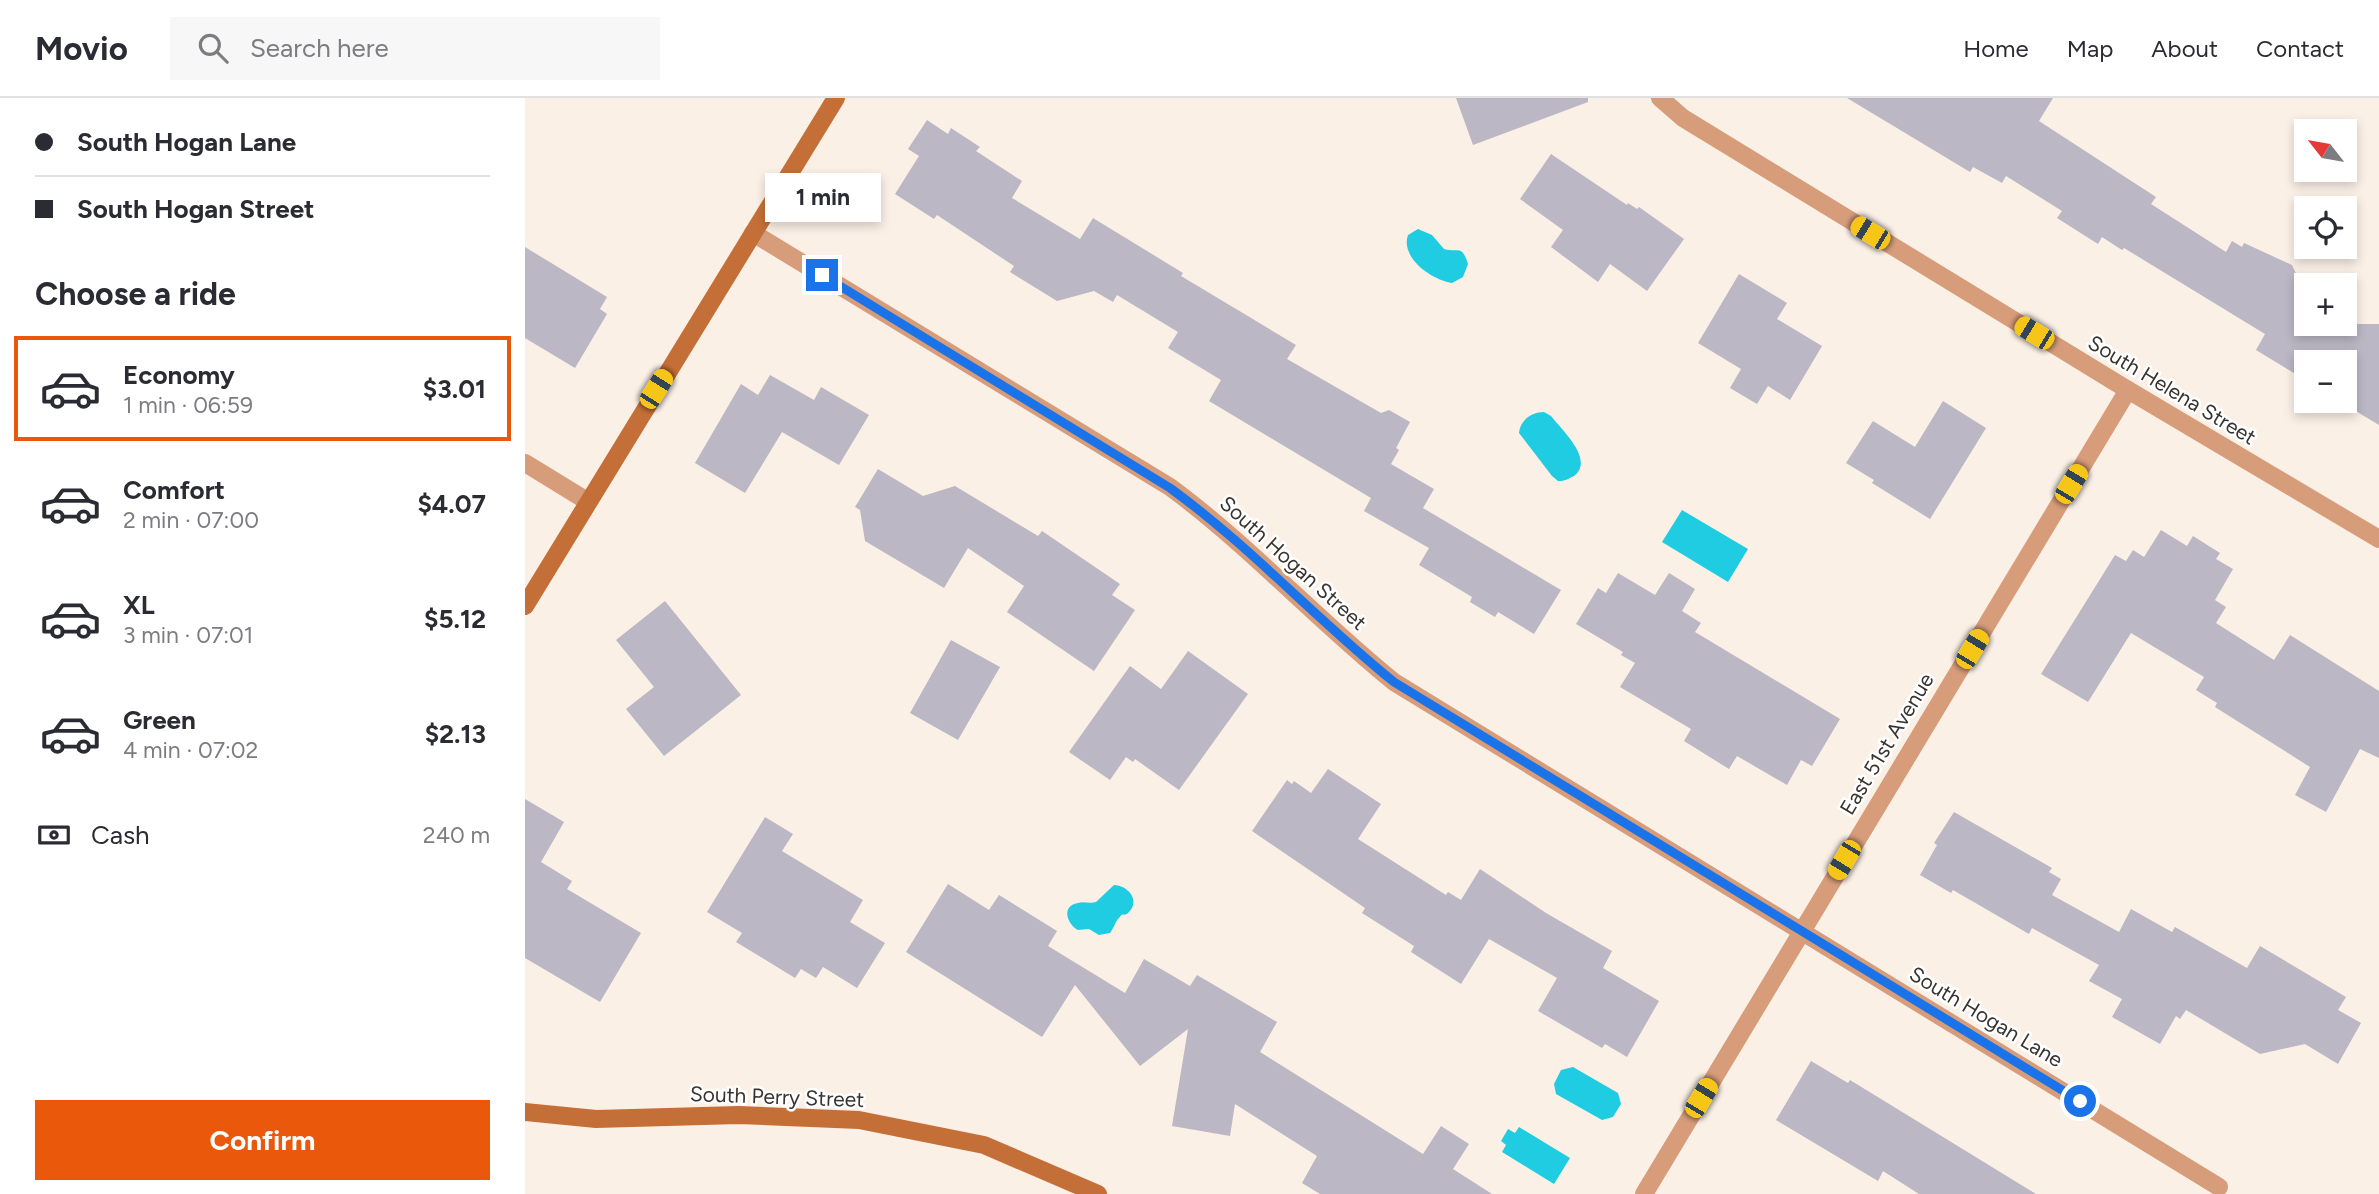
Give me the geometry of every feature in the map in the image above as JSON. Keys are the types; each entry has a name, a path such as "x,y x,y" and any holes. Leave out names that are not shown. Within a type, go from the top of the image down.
{"street":[{"path":"525,606 836,98"},
{"name":"South Helena Street","path":"1660,98 1683,118 2128,390 2379,539"},
{"name":"South Hogan Street","path":"753,233 1170,488 1211,518 1348,645 1394,682 1801,931"},
{"name":"East 51st Avenue","path":"1644,1194 2128,390"},
{"path":"525,463 587,501"},
{"name":"South Hogan Lane","path":"1801,931 2219,1187"},
{"name":"South Perry Street","path":"525,1112 596,1119 739,1115 859,1120 984,1144 1098,1194"}],"water":[{"path":"1418,229 1432,235 1444,249 1459,250 1464,254 1468,264 1463,277 1452,283 1444,281 1427,273 1413,260 1407,244 1408,235"},
{"path":"1544,412 1562,429 1579,454 1579,469 1574,476 1565,480 1558,481 1552,476 1519,433 1527,418"},
{"path":"1682,510 1748,549 1728,582 1662,542"},
{"path":"1114,885 1128,890 1134,903 1110,933 1099,935 1089,929 1074,928 1067,916 1069,908 1080,902 1096,902"},
{"path":"1573,1067 1618,1093 1621,1104 1613,1117 1602,1120 1556,1094 1554,1084 1561,1070"},
{"path":"1519,1127 1570,1158 1554,1184 1502,1152 1506,1145 1501,1141 1508,1129 1515,1133"}],"building":[{"path":"1456,98 1588,98 1588,102 1473,145"},
{"path":"1847,98 2053,98 2039,121 2156,197 2151,204 2226,252 2232,241 2242,247 2244,243 2292,265 2296,273 2294,336 2357,336 2357,324 2379,324 2379,425 2357,412 2357,350 2294,350 2294,373 2256,350 2265,334 2124,248 2122,250 2102,237 2098,244 2057,218 2062,211 2006,176 2002,183 1973,167 1970,172"},
{"path":"927,120 948,134 951,128 980,147 976,151 1022,181 1012,198 1080,239 1093,218 1183,273 1181,276 1296,345 1287,359 1381,413 1389,410 1410,422 1391,464 1434,489 1423,508 1561,590 1534,634 1498,612 1495,617 1470,602 1472,597 1419,565 1429,548 1364,511 1371,498 1209,401 1221,380 1168,348 1178,332 1117,295 1113,302 1094,291 1057,301 1010,272 1014,266 937,215 934,219 895,194 919,156 908,149"},
{"path":"1551,154 1627,205 1628,203 1637,209 1639,207 1684,239 1647,291 1610,264 1598,282 1551,247 1563,230 1520,199"},
{"path":"525,247 607,297 600,309 607,314 575,368 525,338"},
{"path":"1739,274 1787,303 1777,319 1822,346 1790,400 1768,386 1757,404 1730,388 1741,369 1698,343"},
{"path":"770,375 814,400 821,387 869,415 839,465 782,432 745,493 695,463 741,384 758,395"},
{"path":"1943,401 1986,428 1930,519 1872,483 1874,480 1846,463 1873,421 1915,447"},
{"path":"878,469 923,496 955,486 1038,536 1042,531 1120,584 1112,595 1135,610 1094,671 1007,612 1024,586 968,548 944,588 865,541 860,510 855,507"},
{"path":"2161,530 2187,546 2193,536 2220,553 2216,559 2233,569 2215,600 2226,607 2216,623 2274,660 2290,635 2379,691 2379,758 2360,749 2326,812 2295,795 2310,767 2215,707 2217,703 2196,690 2204,677 2131,633 2088,702 2041,674 2115,555 2126,561 2133,550 2144,557"},
{"path":"1618,573 1655,595 1669,573 1695,589 1682,611 1701,623 1695,632 1840,719 1812,766 1801,760 1787,785 1737,756 1729,769 1684,741 1691,729 1620,687 1635,663 1621,655 1623,652 1576,624 1598,588 1606,593"},
{"path":"665,601 741,695 664,756 626,709 654,687 616,640"},
{"path":"951,640 1000,667 958,740 910,713"},
{"path":"1188,651 1248,694 1179,790 1135,759 1133,762 1126,757 1110,780 1069,752 1130,666 1161,689"},
{"path":"1328,769 1381,804 1358,839 1446,895 1448,892 1461,900 1480,869 1546,913 1612,951 1603,968 1659,1001 1627,1057 1605,1044 1602,1048 1538,1011 1557,978 1489,939 1461,984 1411,952 1414,946 1362,913 1365,908 1252,831 1287,780 1292,784 1294,781 1311,793"},
{"path":"525,799 564,822 541,862 572,881 567,889 641,933 600,1002 525,958"},
{"path":"1954,812 2052,868 2049,872 2061,879 2052,895 2119,932 2131,909 2172,932 2175,927 2247,968 2260,946 2346,997 2338,1010 2361,1023 2338,1064 2305,1044 2260,1054 2186,1010 2180,1019 2176,1016 2160,1044 2112,1017 2122,999 2089,981 2099,965 2032,928 2029,934 1953,890 1951,893 1920,875 1937,845 1934,843"},
{"path":"765,817 793,834 782,851 863,900 850,922 885,943 857,988 823,967 816,978 801,969 795,978 736,942 742,933 707,912"},
{"path":"948,884 989,910 999,895 1057,931 1048,946 1125,993 1144,959 1190,986 1197,975 1277,1022 1260,1052 1423,1154 1441,1126 1469,1144 1453,1169 1492,1194 1320,1194 1302,1183 1317,1156 1235,1104 1230,1136 1172,1126 1188,1029 1140,1066 1075,985 1042,1037 906,952"},
{"path":"1811,1061 1848,1083 1850,1080 2036,1194 1919,1194 1883,1171 1878,1181 1776,1120"}],"route":[{"path":"822,275 1170,488 1211,518 1348,645 1394,682 2080,1101"}]}
